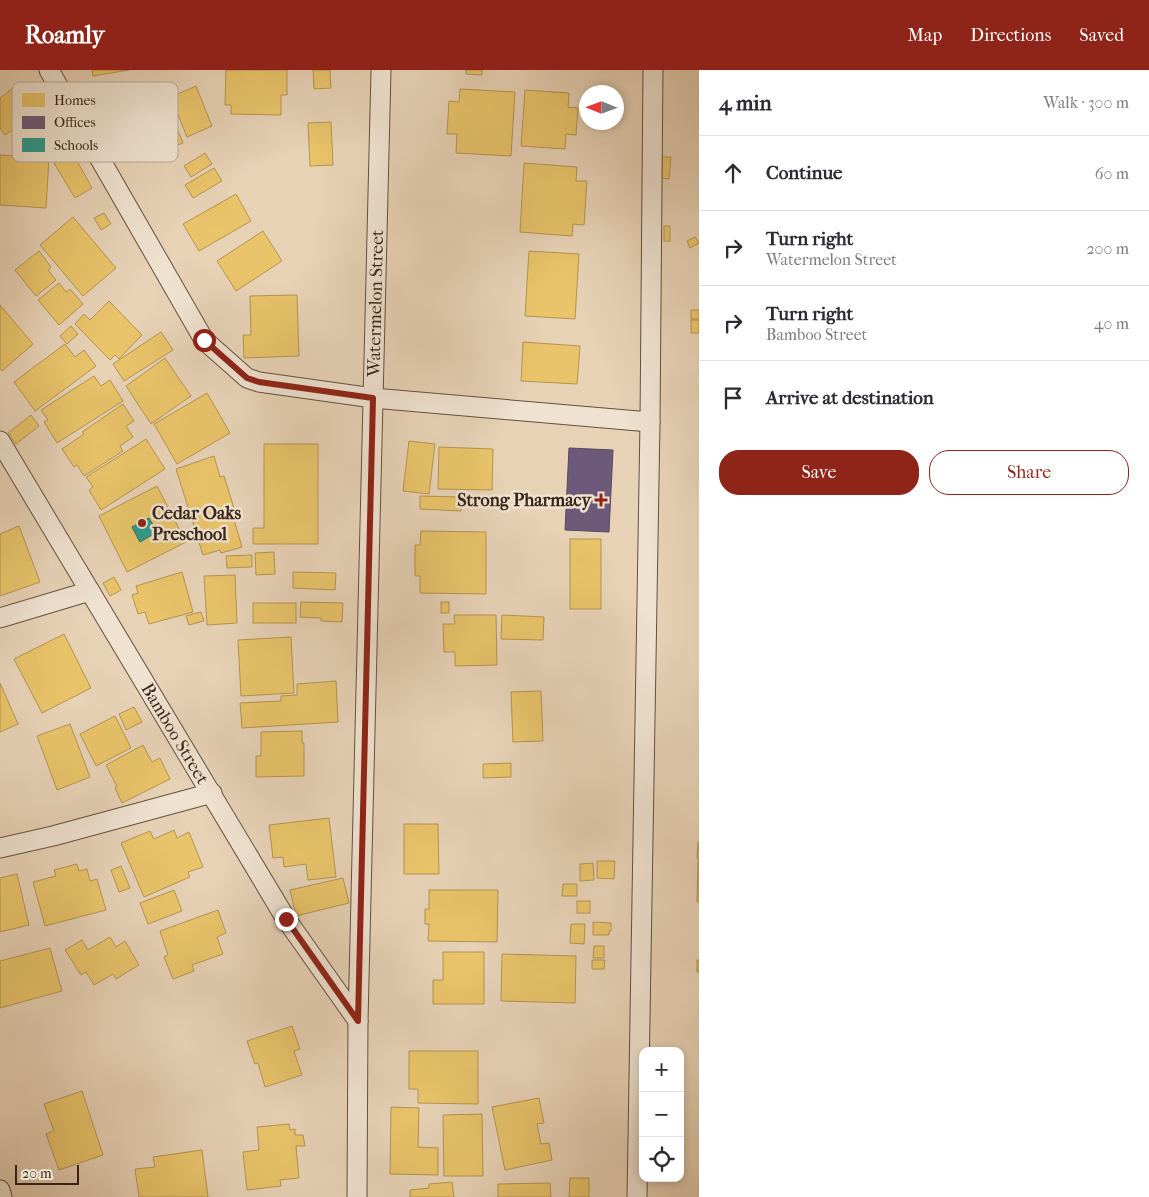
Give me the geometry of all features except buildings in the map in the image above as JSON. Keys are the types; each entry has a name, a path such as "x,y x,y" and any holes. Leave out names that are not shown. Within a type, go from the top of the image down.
{"street":[{"path":"49,70 56,82"},
{"name":"Watermelon Street","path":"356,1197 358,1021 381,70"},
{"path":"637,1197 650,422 653,70"},
{"path":"102,162 204,340 247,378 259,382 373,398 650,422"},
{"name":"Bamboo Street","path":"0,441 286,919 358,1021"},
{"path":"0,618 90,591"},
{"path":"0,848 53,836 212,793"},
{"path":"0,1190 2,1197"}],"place":[{"name":"Strong Pharmacy","path":"601,500"},
{"name":"Cedar Oaks Preschool","path":"142,523"}],"route":[{"path":"204,340 247,378 259,382 373,398 358,1021 286,919"}]}
